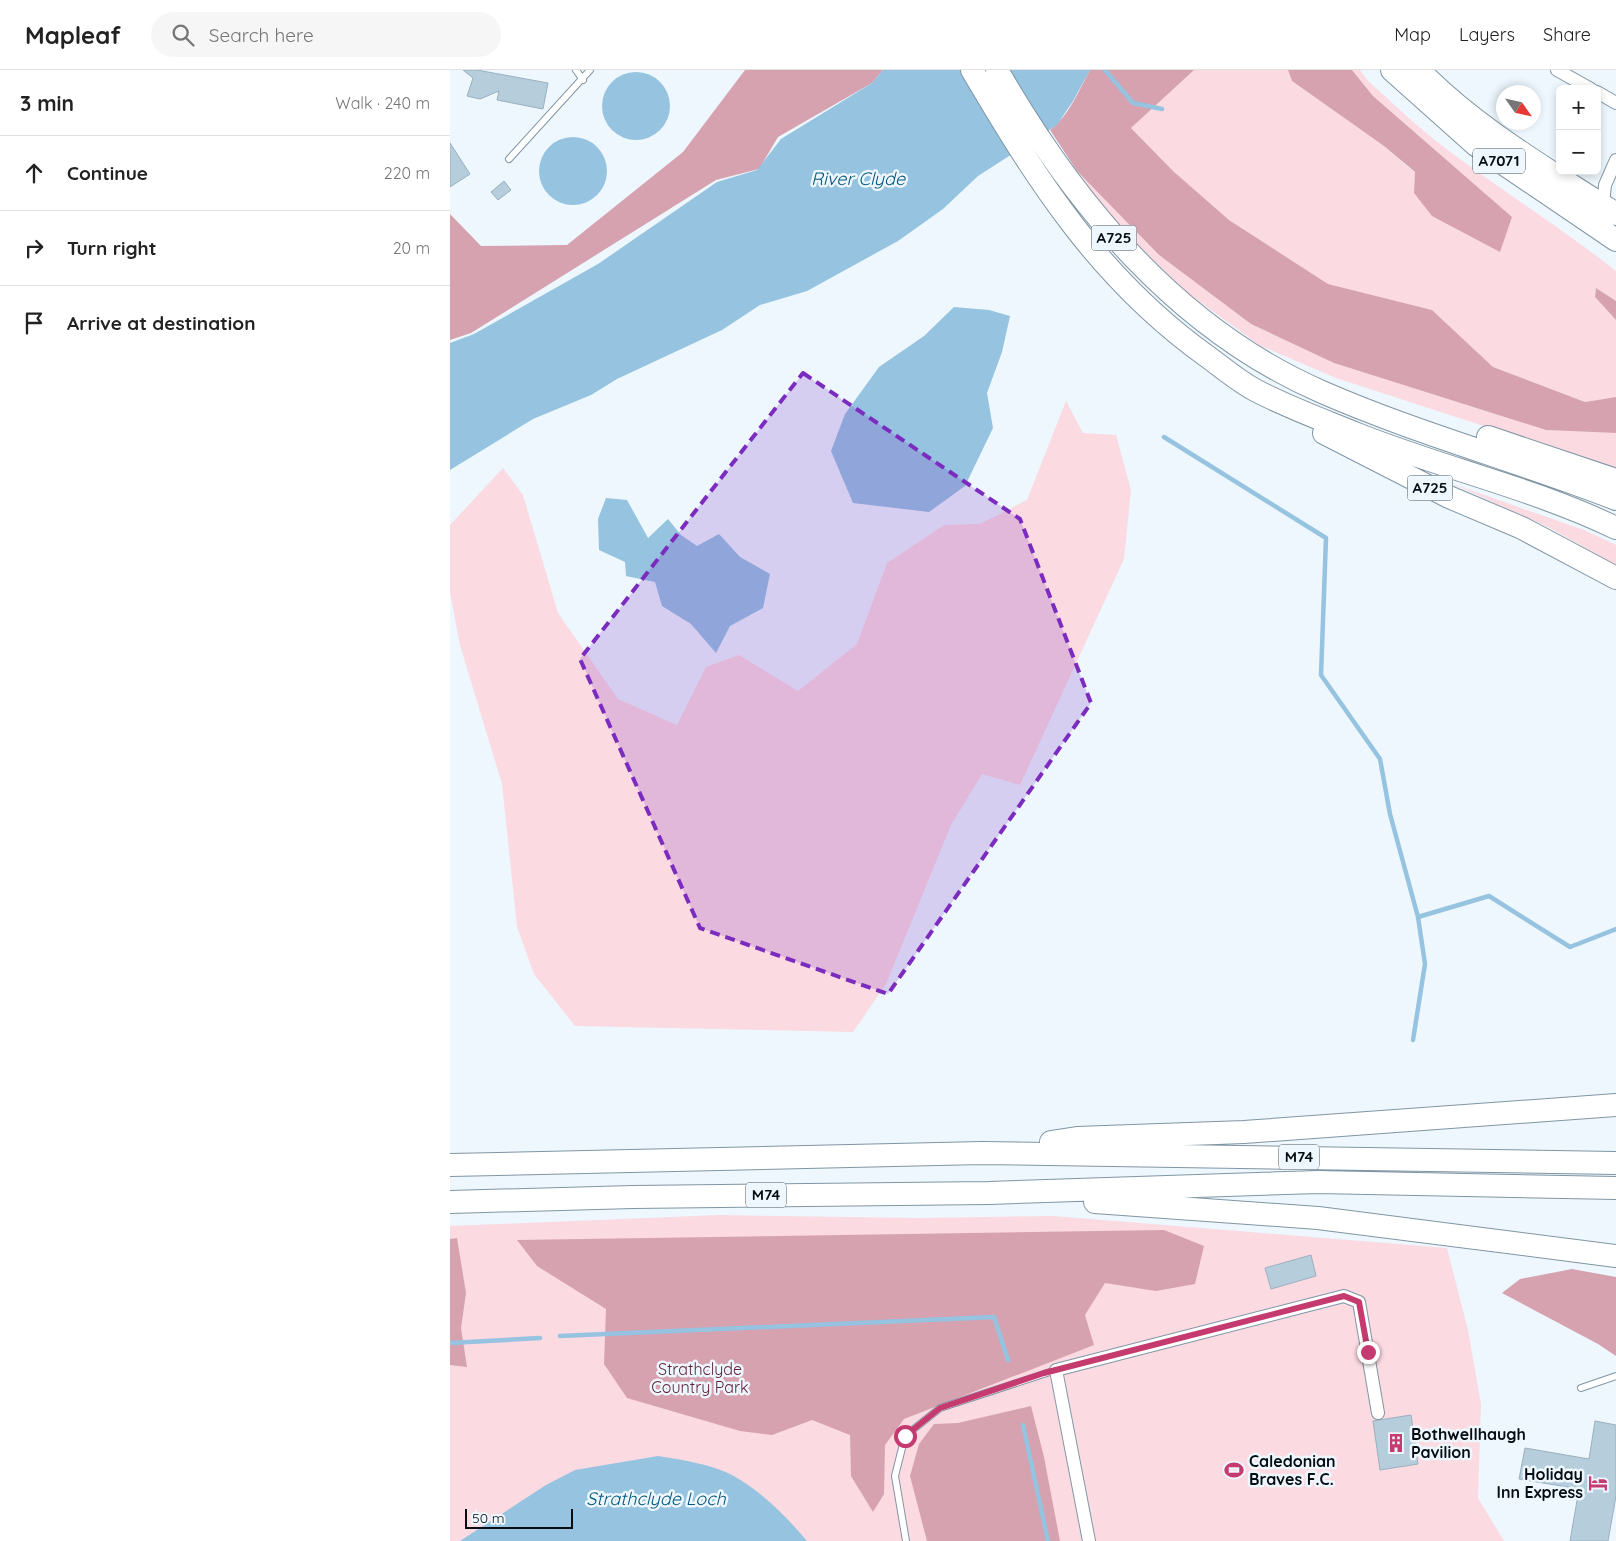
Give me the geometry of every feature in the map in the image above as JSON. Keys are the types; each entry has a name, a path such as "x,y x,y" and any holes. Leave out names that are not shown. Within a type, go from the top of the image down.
{"highway":[{"name":"A725","path":"972,70 1050,194 1087,245 1128,290 1183,340 1255,390 1358,453 1449,497 1522,528 1616,578"},
{"name":"A725","path":"997,70 1067,180 1120,245 1188,309 1251,354 1321,392 1616,499"},
{"name":"A7071","path":"1392,70 1476,145 1616,240"},
{"name":"A7071","path":"1419,70 1441,92 1462,108 1556,176 1609,209"},
{"name":"A725","path":"1255,390 1358,434 1551,501 1616,528"},
{"path":"1321,392 1377,401 1616,480"},
{"path":"982,1153 1077,1138 1244,1132 1616,1105"},
{"name":"M74","path":"450,1165 982,1153 1616,1163"},
{"name":"M74","path":"450,1202 989,1192 1318,1182 1616,1188"},
{"path":"989,1192 1318,1218 1497,1239 1616,1256"}],"street":[{"path":"1557,70 1584,85"},
{"path":"1601,94 1616,103"},
{"path":"1609,209 1605,185 1616,160"},
{"path":"1088,1541 1056,1370 1344,1296 1359,1302 1378,1413"}],"lane":[{"path":"576,70 583,80"},
{"path":"509,159 583,80 590,70"},
{"path":"906,1541 895,1476 905,1436 940,1408 1056,1370"},
{"path":"1581,1388 1616,1376"}],"highlighted area":[{"path":"803,373 1020,519 1091,703 888,994 700,928 580,659"}],"green space":[{"path":"745,70 883,70 872,83 778,137 759,169 716,180 471,333 450,340 450,214 481,246 567,245 683,152"},
{"path":"1090,70 1194,70 1131,128 1173,171 1229,220 1328,284 1432,310 1493,367 1585,402 1616,397 1616,433 1546,430 1334,363 1251,324 1159,255 1077,171 1050,130 1063,118"},
{"path":"1194,70 1288,70 1292,81 1384,146 1415,173 1414,193 1512,217 1373,96 1352,70 1360,70 1368,81 1440,144 1616,271 1616,301 1596,288 1595,297 1616,320 1616,397 1585,402 1493,367 1432,310 1328,284 1229,220 1173,171 1131,128"},
{"path":"1288,70 1352,70 1373,96 1512,217 1500,252 1432,216 1414,193 1415,172 1384,146 1292,81"},
{"path":"1080,174 1159,255 1251,324 1334,363 1546,430 1616,433 1616,469 1336,378 1259,345 1185,291 1146,258 1109,217"},
{"path":"1596,288 1616,301 1616,320 1595,297"},
{"path":"1066,401 1083,433 1116,435 1131,490 1124,559 1020,785 982,774 951,825 886,984 853,1032 575,1026 534,974 517,927 502,784 460,645 450,593 450,525 503,468 523,495 558,613 618,699 677,725 706,667 739,655 798,691 857,644 887,563 944,525 980,524 1027,500"},
{"path":"1453,484 1584,530 1616,545 1616,565 1548,527"},
{"name":"Strathclyde Country Park","path":"720,1215 918,1218 1053,1216 1447,1248 1468,1330 1481,1404 1478,1498 1504,1541 450,1541 450,1226"},
{"path":"1164,1230 1204,1246 1195,1284 1156,1291 1105,1283 1085,1315 1094,1345 904,1419 885,1445 884,1494 873,1512 851,1476 850,1435 812,1420 772,1435 740,1431 627,1398 604,1364 606,1309 537,1266 517,1240"},
{"path":"457,1238 466,1293 461,1328 467,1367 450,1365 450,1239"},
{"path":"1572,1269 1616,1277 1616,1356 1598,1344 1502,1293 1520,1279"},
{"path":"1031,1406 1044,1457 1060,1541 927,1541 910,1476 919,1444 934,1424 958,1423"}],"water":[{"name":"River Clyde","path":"883,70 1090,70 1057,125 978,176 943,209 898,241 807,291 760,305 722,330 617,379 591,395 533,419 450,470 450,343 474,334 598,264 717,182 757,170 781,139 872,83"},
{"path":"643,72 655,78 664,87 670,99 668,119 660,130 643,140 629,140 612,130 604,119 602,99 612,82 623,74"},
{"path":"580,137 592,143 601,152 607,164 605,184 597,195 580,205 566,205 549,195 541,184 539,164 549,147 560,139"},
{"path":"954,307 989,310 1010,316 1002,352 987,393 993,428 965,486 929,512 853,503 831,451 845,414 879,367 924,336"},
{"path":"606,498 627,500 648,538 668,519 681,535 697,546 719,534 740,557 770,574 763,608 730,626 716,653 691,624 662,606 655,582 626,576 625,562 599,550 598,519"},
{"name":"Strathclyde Loch","path":"658,1456 706,1465 724,1471 743,1481 791,1522 807,1541 460,1541 546,1485 575,1470"}],"building":[{"path":"463,70 477,70 548,83 543,109 497,100 499,91 480,99 467,96 473,78"},
{"path":"450,143 470,174 450,187"},
{"path":"504,181 511,190 498,200 491,192"},
{"path":"1311,1255 1316,1276 1271,1289 1265,1268"},
{"name":"Bothwellhaugh Pavilion","path":"1411,1415 1418,1464 1380,1470 1373,1421"},
{"name":"Holiday Inn Express","path":"1595,1421 1616,1425 1616,1496 1608,1541 1570,1541 1579,1489 1519,1479 1525,1448 1589,1459"}],"waterway":[{"path":"1105,70 1133,103 1162,109"},
{"path":"1164,437 1326,538 1321,675 1380,759 1390,814 1418,917 1425,964 1413,1040"},
{"path":"1418,917 1489,896 1570,947 1616,929"},
{"path":"560,1336 994,1317 1008,1360"},
{"path":"450,1343 540,1338"},
{"path":"1023,1425 1048,1541"}],"place":[{"name":"Bothwellhaugh Pavilion","path":"1396,1443"},
{"name":"Caledonian Braves F.C.","path":"1234,1470"},
{"name":"Holiday Inn Express","path":"1598,1483"}],"route":[{"path":"905,1436 940,1408 1044,1373 1344,1296 1359,1302 1368,1352"}]}
